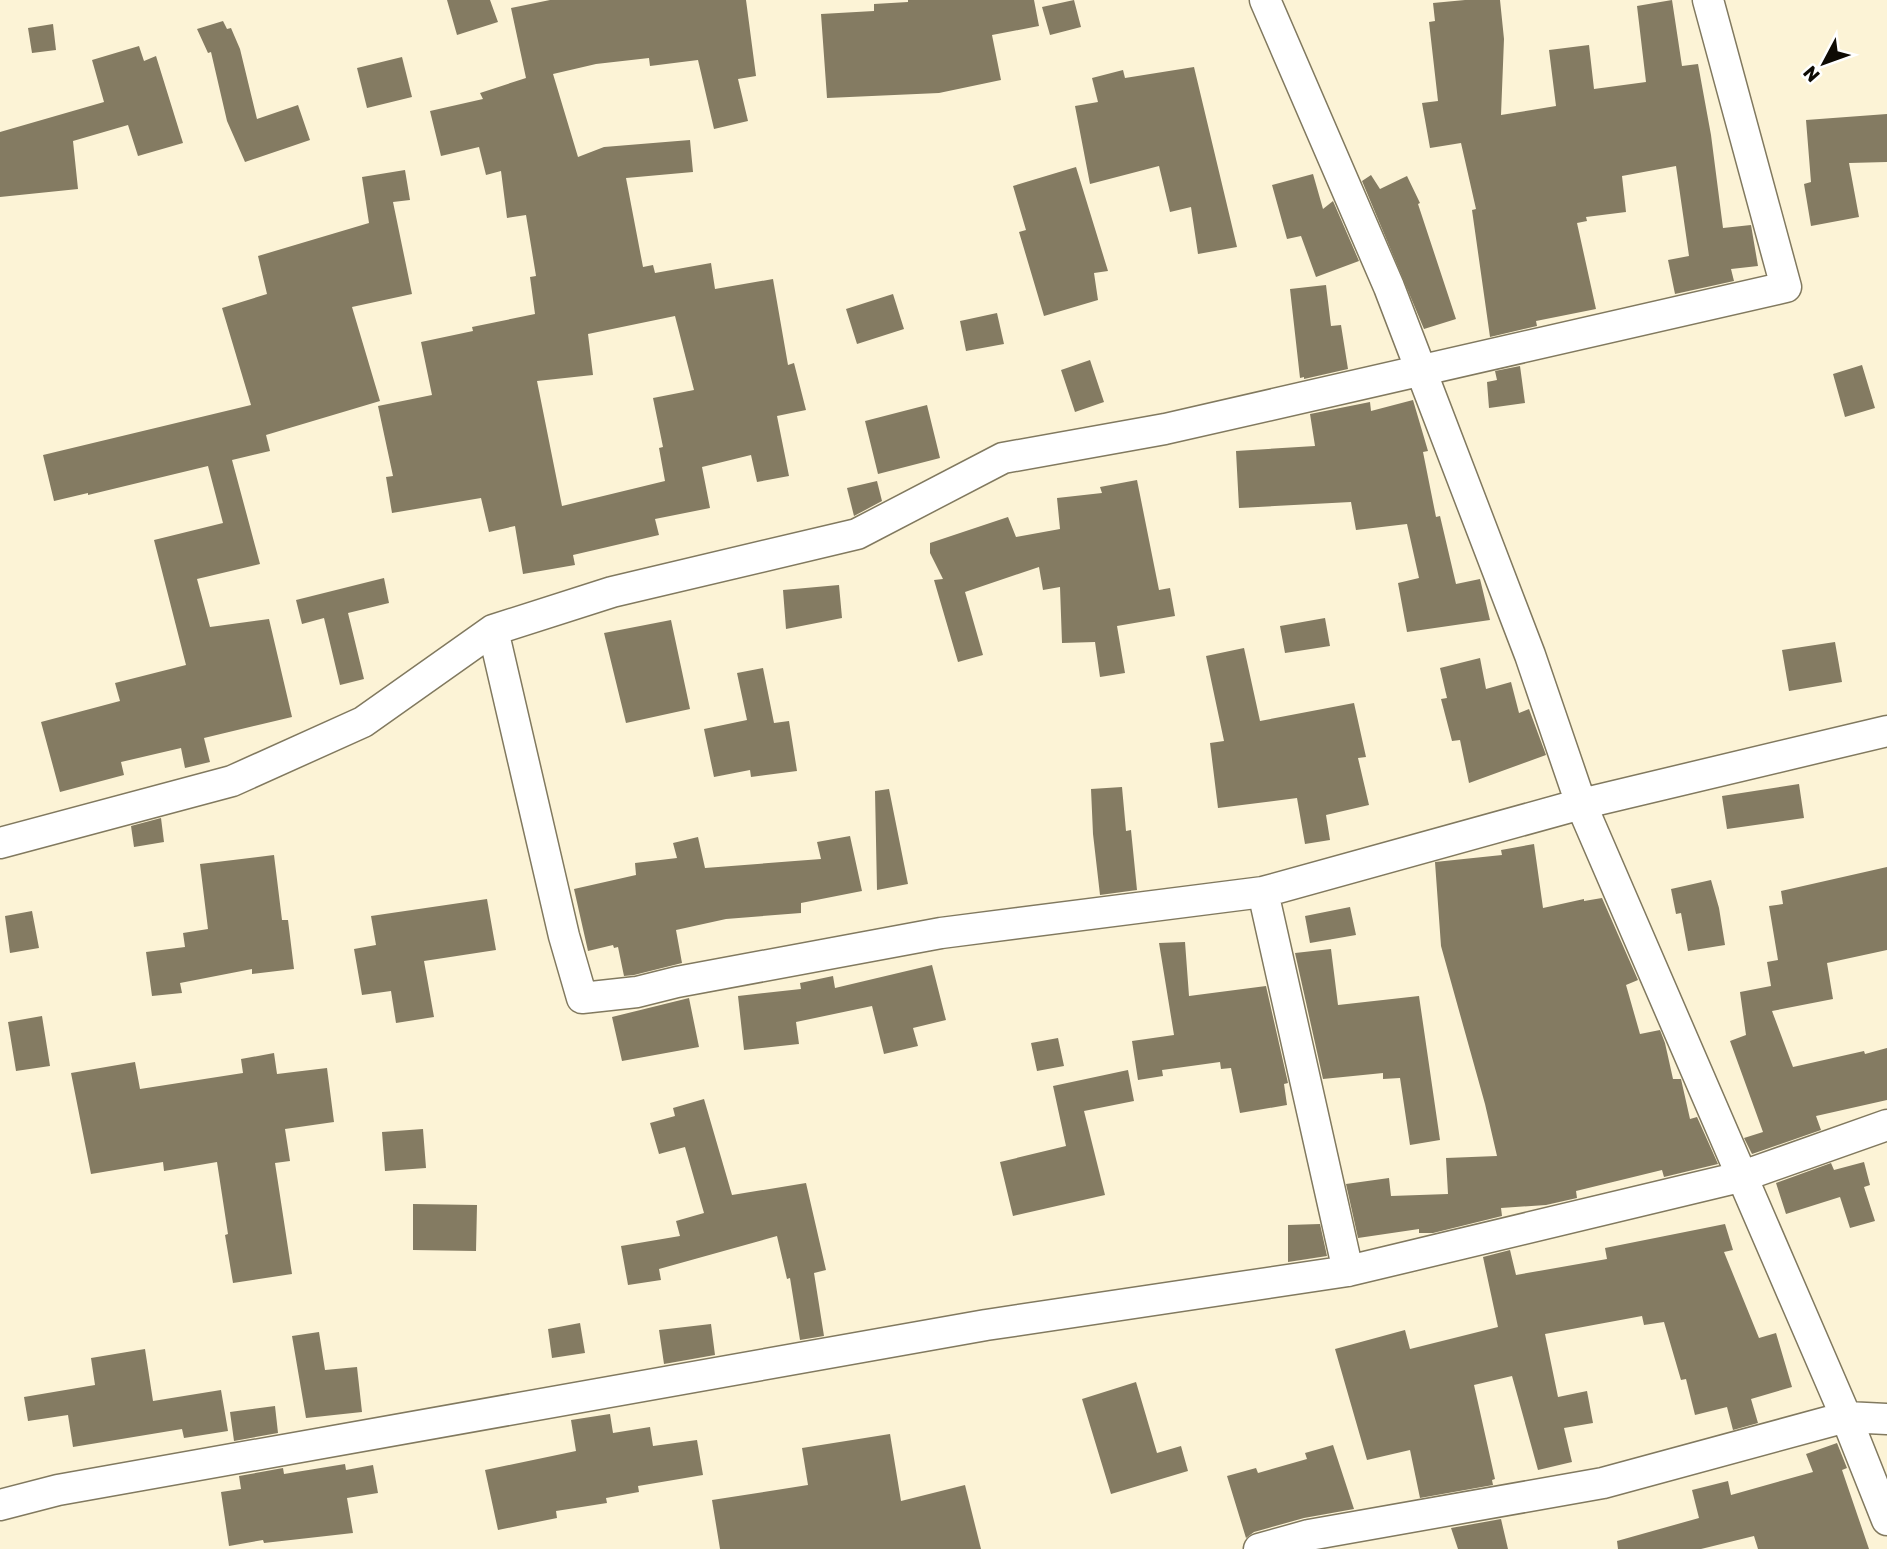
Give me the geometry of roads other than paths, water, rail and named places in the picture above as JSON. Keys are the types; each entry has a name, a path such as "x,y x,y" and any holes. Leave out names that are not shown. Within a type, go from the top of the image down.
{"street":[{"path":"1265,0 1389,287 1530,656 1581,804 1846,1418 1887,1520"},
{"path":"0,843 232,781 363,722 493,630 612,592 857,534 1003,458 1166,429 1786,287 1709,0"},
{"path":"493,630 564,936 582,998 637,992 677,982 941,933 1263,892 1581,804 1887,731"},
{"path":"1263,892 1348,1271"},
{"path":"0,1505 58,1490 959,1330 1348,1271 1741,1177 1887,1125"},
{"path":"1259,1549 1309,1535 1603,1483 1846,1418 1887,1419"}]}
